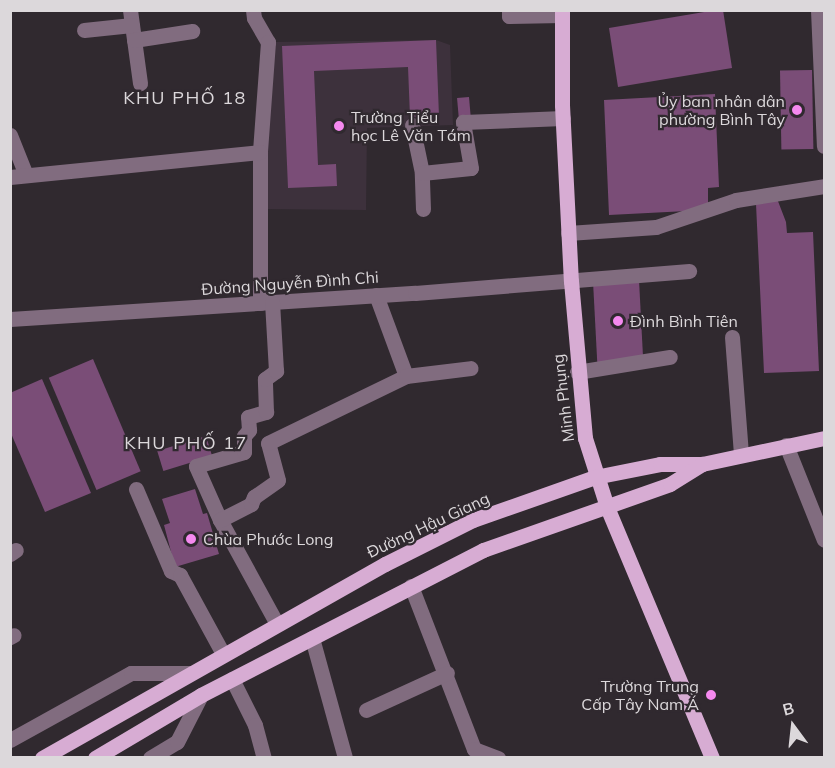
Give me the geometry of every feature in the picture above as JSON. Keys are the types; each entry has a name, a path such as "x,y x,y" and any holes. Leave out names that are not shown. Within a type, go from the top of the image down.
{"main road":[{"name":"Minh Phụng","path":"562,13 563,118 568,233 577,372 585,438 595,477 712,758"},
{"name":"Đường Hậu Giang","path":"42,758 189,672 385,564 473,520 595,477 660,464 702,464 825,438"},
{"name":"Đường Hậu Giang","path":"95,758 201,695 483,550 670,484 702,464"}],"street":[{"path":"253,10 254,18 268,42 260,152 266,302 276,371 265,379 266,412 248,417 249,430 244,436 244,452 196,466 220,520 277,624"},
{"path":"509,10 509,16 562,13"},
{"path":"818,10 825,146"},
{"path":"84,30 132,25 192,31"},
{"path":"132,25 140,83"},
{"path":"422,173 471,168 464,122 563,118"},
{"path":"412,125 422,173 423,209"},
{"path":"10,135 18,176 260,152"},
{"path":"568,233 656,227 736,200 825,186"},
{"name":"Đường Nguyễn Đình Chi","path":"10,319 689,272"},
{"path":"376,295 406,376"},
{"path":"732,337 741,455"},
{"path":"577,372 670,357"},
{"path":"220,520 251,504 254,497 278,480 268,443 406,376 471,368"},
{"path":"786,445 825,540"},
{"path":"136,489 171,572 180,575 223,654"},
{"path":"411,586 447,673 470,753 498,758"},
{"path":"312,638 345,758"},
{"name":"Đường Hậu Giang","path":"10,741 131,673 189,672"},
{"path":"366,710 447,673"},
{"path":"232,679 255,725 264,758"},
{"path":"150,758 177,742 201,695"}],"shaded area":[{"name":"Trường Tiểu học Lê Văn Tám","path":"436,40 450,45 453,125 367,128 366,210 264,209 273,42"}],"building":[{"path":"723,10 732,68 618,87 609,28"},
{"path":"436,40 439,116 410,117 408,67 314,71 318,165 336,164 337,186 288,188 282,46"},
{"name":"Ủy ban nhân dân phường Bình Tây","path":"812,70 813,149 781,150 780,71"},
{"path":"715,94 719,187 708,188 708,203 687,211 609,215 604,100"},
{"path":"469,97 471,121 459,122 457,98"},
{"path":"776,196 786,222 787,233 813,232 819,371 764,373 756,204"},
{"name":"Đình Bình Tiên","path":"639,280 643,361 597,363 593,282"},
{"path":"93,359 141,471 96,490 49,378"},
{"path":"42,379 91,493 45,512 10,431 10,393"},
{"path":"206,436 212,456 163,471 157,451"},
{"name":"Chùa Phước Long","path":"195,489 203,514 207,513 219,554 175,567 164,525 170,523 162,499"}],"place":[{"name":"Ủy ban nhân dân phường Bình Tây","path":"797,110"},
{"name":"Trường Tiểu học Lê Văn Tám","path":"339,126"},
{"name":"Đình Bình Tiên","path":"618,321"},
{"name":"Chùa Phước Long","path":"191,539"},
{"name":"Trường Trung Cấp Tây Nam Á","path":"711,695"}],"district":[{"name":"KHU PHỐ 18","path":"185,98"},
{"name":"KHU PHỐ 17","path":"186,443"}]}
